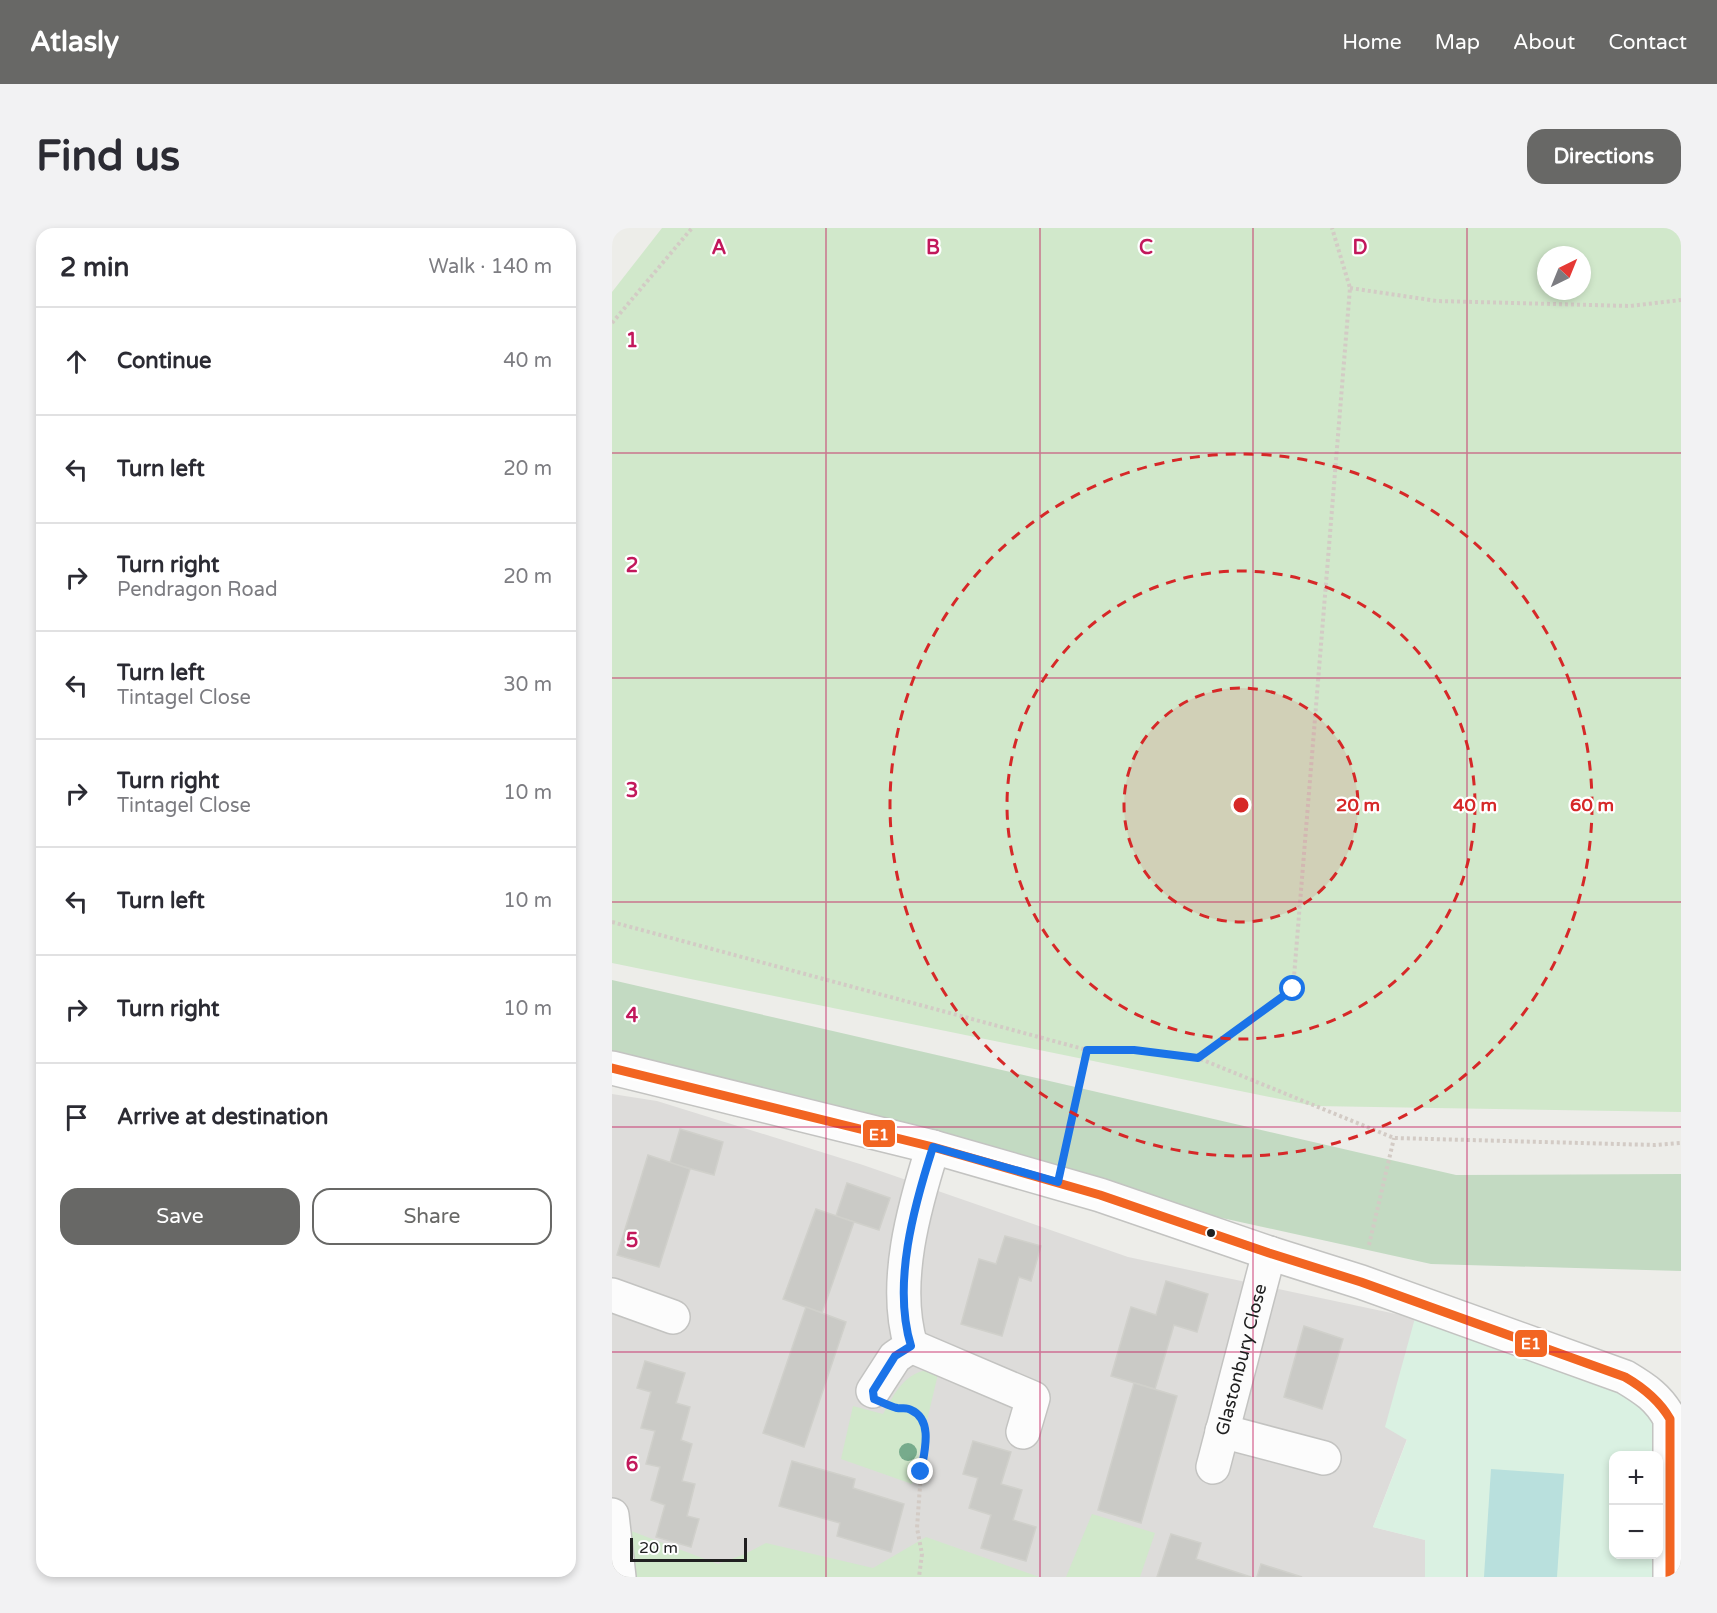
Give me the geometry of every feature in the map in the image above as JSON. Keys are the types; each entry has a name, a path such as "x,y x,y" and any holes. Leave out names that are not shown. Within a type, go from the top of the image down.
{"street":[{"path":"612,1068 933,1147 1058,1182 1361,1282 1625,1377 1651,1393 1662,1405 1670,1419 1671,1577"},
{"path":"933,1147 914,1207 903,1290 905,1327 911,1346 1033,1398 1023,1432"},
{"name":"Glastonbury Close","path":"1213,1467 1269,1253"},
{"path":"612,1295 673,1317"},
{"path":"873,1391 895,1356 911,1346"},
{"path":"1222,1431 1324,1458"},
{"path":"612,1515 619,1577"}],"path":[{"path":"612,323 692,228"},
{"path":"1198,1058 1293,989 1350,288 1332,228"},
{"path":"1350,288 1437,301 1630,306 1681,300"},
{"path":"612,922 1087,1050 1134,1050 1198,1058 1394,1138 1655,1145 1681,1143"},
{"path":"1058,1182 1087,1050"},
{"path":"1361,1282 1394,1138"},
{"path":"873,1391 874,1399 899,1408 909,1408 919,1414 923,1421 927,1440 921,1472 916,1528 922,1554 919,1577"}],"shaded area":[{"path":"612,1094 657,1101 863,1165 1128,1257 1415,1318 1407,1439 1373,1527 1426,1540 1425,1577 612,1577"},
{"path":"1491,1469 1564,1474 1557,1577 1484,1577"}],"green space":[{"path":"662,228 1681,228 1681,1112 1314,1106 612,963 612,292"},
{"path":"612,980 1456,1175 1681,1174 1681,1271 1431,1264 612,1084"},
{"path":"1415,1318 1588,1378 1620,1386 1647,1399 1656,1410 1664,1427 1664,1577 1425,1577 1425,1540 1373,1527 1407,1440 1385,1427"},
{"path":"927,1370 938,1374 912,1484 841,1459 853,1406 883,1414 905,1381"},
{"path":"1092,1514 1155,1533 1140,1577 1066,1577"},
{"path":"626,1529 718,1564 766,1543 873,1568 926,1537 1039,1577 627,1577"}],"building":[{"path":"680,1129 723,1142 714,1175 670,1163"},
{"path":"648,1155 690,1169 659,1267 617,1255"},
{"path":"847,1183 890,1198 879,1230 836,1216"},
{"path":"816,1209 854,1222 822,1313 783,1299"},
{"path":"1005,1236 1041,1246 1031,1281 1019,1277 1002,1336 961,1324 979,1259 996,1264"},
{"path":"1166,1281 1208,1294 1197,1332 1174,1325 1155,1389 1111,1376 1131,1307 1156,1315"},
{"path":"806,1307 846,1322 804,1447 763,1433"},
{"path":"1304,1326 1343,1339 1322,1409 1284,1397"},
{"path":"645,1361 685,1373 676,1403 690,1407 681,1440 692,1444 682,1481 695,1484 687,1516 699,1519 691,1547 656,1537 665,1505 651,1500 660,1467 646,1464 655,1431 641,1428 651,1392 637,1388"},
{"path":"1134,1383 1177,1396 1141,1523 1098,1510"},
{"path":"973,1441 1011,1452 1001,1484 1022,1490 1013,1520 1036,1527 1026,1561 981,1548 991,1515 969,1508 978,1478 963,1474"},
{"path":"792,1461 855,1479 853,1488 904,1504 891,1552 837,1536 840,1523 779,1506"},
{"path":"1171,1534 1201,1543 1196,1559 1251,1577 1157,1577"},
{"path":"1261,1564 1302,1577 1257,1577"}],"transit line":[{"name":"E1","path":"612,1068 933,1147 1100,1195 1361,1282 1625,1377 1650,1395 1670,1419 1670,1577"}],"route":[{"path":"921,1472 927,1440 919,1414 909,1408 899,1408 874,1399 873,1391 895,1356 911,1346 905,1327 903,1290 914,1207 933,1147 1058,1182 1087,1050 1134,1050 1198,1058 1293,989"}]}
